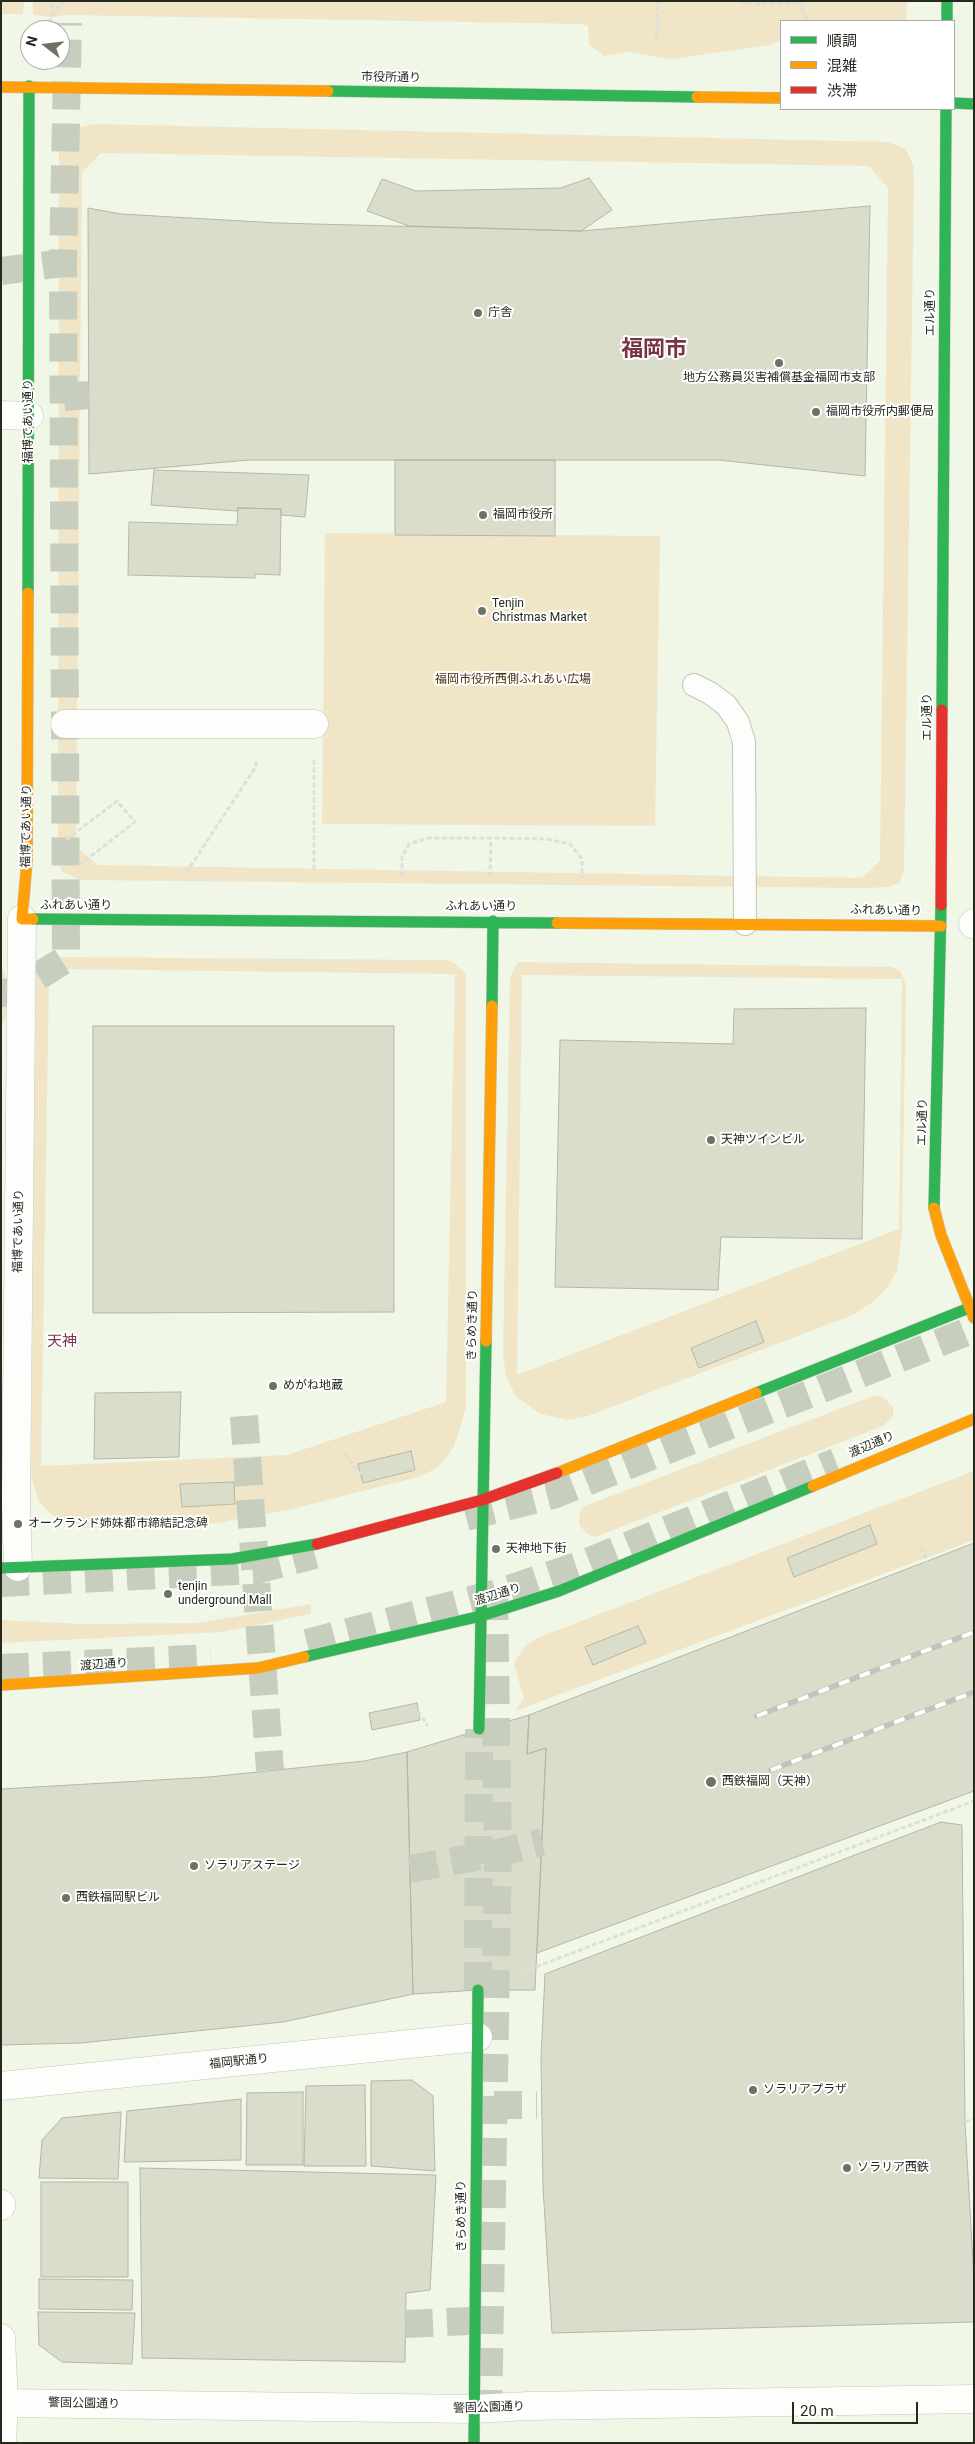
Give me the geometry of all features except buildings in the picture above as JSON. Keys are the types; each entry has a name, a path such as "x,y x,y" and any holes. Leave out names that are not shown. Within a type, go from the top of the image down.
{"street":[{"path":"947,1 947,20"},
{"name":"福博であい通り","path":"10,1567 16,1493 12,925 28,861 29,86"},
{"name":"市役所通り","path":"1,87 780,98"},
{"path":"955,103 974,104"},
{"name":"エル通り","path":"946,110 941,926 934,1208 941,1235 972,1311"},
{"path":"1,415 29,416"},
{"path":"65,724 314,724"},
{"name":"ふれあい通り","path":"12,925 492,921 941,926"},
{"name":"きらめき通り","path":"479,1729 482,1500 486,1401 492,921"},
{"path":"10,1567 232,1559 337,1540 482,1500 551,1476 972,1311"},
{"name":"渡辺通り","path":"1,1685 258,1668 481,1616 559,1591 974,1419"},
{"name":"きらめき通り","path":"474,2443 478,1990"},
{"name":"福岡駅通り","path":"2,2089 478,2037"},
{"path":"1,2338 2,2443"},
{"name":"警固公園通り","path":"2,2403 475,2409 528,2406 974,2399"}],"lane":[{"path":"694,685 710,693 726,706 738,722 744,742 744,924"}],"path":[{"path":"52,1 52,17"},
{"path":"51,20 64,1"},
{"path":"656,40 658,24 657,1"},
{"path":"741,1 745,4 799,2 807,20"},
{"path":"186,873 255,768 268,724"},
{"path":"314,724 314,874"},
{"path":"66,840 117,801 134,822 78,866"},
{"path":"402,876 402,857 409,844 428,838 491,838 547,839 570,844 582,859 582,878"},
{"path":"490,877 491,838"},
{"path":"345,1454 361,1474"},
{"path":"921,1547 927,1562"},
{"path":"418,1711 428,1726"},
{"path":"522,1972 974,1801"},
{"path":"965,2122 974,2118"}],"green space":[{"path":"1,1 24,1 23,14 1,14"},
{"path":"33,1 907,1 906,20 780,20 780,40 770,45 671,59 628,52 604,56 589,44 588,26 583,24 68,15 52,17 33,15"},
{"path":"94,124 888,142 906,149 913,165 914,177 904,871 899,883 889,887 864,888 80,880 61,871 58,860 59,150 60,143 75,128","holes":["101,153 869,166 888,188 880,861 862,878 98,865 76,847 82,172"]},
{"name":"福岡市役所西側ふれあい広場","path":"325,533 660,536 655,826 322,824"},
{"path":"49,957 443,960 453,962 466,974 466,1408 454,1446 445,1460 435,1469 418,1477 292,1509 218,1523 85,1528 68,1525 52,1515 39,1502 31,1476 36,969 40,961","holes":["58,969 455,974 446,1402 287,1455 41,1466 49,980","411,1451 415,1470 363,1483 358,1464","234,1482 235,1504 182,1507 180,1484"]},
{"path":"518,962 892,967 901,972 906,985 902,1235 897,1271 887,1288 874,1301 853,1315 585,1417 568,1420 541,1414 516,1397 506,1375 503,1354 510,977","holes":["522,975 902,979 899,1229 517,1375","755,1321 764,1342 699,1368 691,1347"]},
{"path":"1,966 5,973 6,1016 1,1028"},
{"path":"873,1396 883,1397 893,1407 893,1416 883,1426 595,1537 587,1534 579,1525 580,1511 585,1506"},
{"path":"974,1471 974,1540 515,1711 524,1699 514,1664 525,1646 537,1638","holes":["870,1526 877,1544 794,1577 787,1558","638,1626 645,1643 593,1665 585,1647"]},
{"path":"311,1604 311,1614 222,1632 1,1643 1,1620 83,1624 197,1623"}],"tunnel":[{"path":"1,993 13,992 66,959 63,263 67,70"},
{"path":"1,271 63,263"},
{"path":"64,397 89,395"},
{"path":"466,1517 553,1495 974,1329"},
{"path":"244,1416 270,1770"},
{"path":"307,1643 494,1594 577,1566 836,1462"},
{"path":"1,1583 256,1570 315,1555"},
{"path":"488,2418 498,1853 494,1594"},
{"path":"1,1668 211,1658"},
{"path":"478,1990 479,1729"},
{"path":"410,1869 498,1853 542,1842"},
{"path":"494,2105 537,2105"},
{"path":"405,2324 489,2320"}],"railway":[{"path":"757,1716 974,1632"},
{"path":"771,1770 974,1692"}],"traffic: fast":[{"path":"947,1 947,20"},
{"path":"28,593 29,86"},
{"path":"328,91 697,97"},
{"path":"955,103 974,104"},
{"path":"942,710 946,110"},
{"path":"934,1208 941,905"},
{"path":"33,919 557,923"},
{"path":"492,1006 493,921"},
{"path":"756,1393 974,1306"},
{"path":"479,1729 486,1341"},
{"path":"304,1657 481,1616 559,1591 813,1486"},
{"path":"1,1568 232,1559 317,1544"},
{"path":"474,2443 478,1990"}],"traffic: slow":[{"path":"1,87 328,91"},
{"path":"697,97 780,98"},
{"path":"28,593 27,861 22,919 33,919"},
{"path":"557,923 941,926"},
{"path":"486,1341 492,1006"},
{"path":"934,1208 941,1235 974,1318"},
{"path":"557,1473 756,1393"},
{"path":"813,1486 974,1419"},
{"path":"1,1685 258,1668 304,1657"}],"traffic: jam":[{"path":"941,905 942,710"},
{"path":"317,1544 482,1500 557,1473"}],"place":[{"name":"庁舎","path":"478,313"},
{"name":"地方公務員災害補償基金福岡市支部","path":"779,363"},
{"name":"福岡市役所内郵便局","path":"816,412"},
{"name":"福岡市役所","path":"483,515"},
{"name":"Tenjin Christmas Market","path":"482,611"},
{"name":"天神ツインビル","path":"711,1140"},
{"name":"めがね地蔵","path":"273,1386"},
{"name":"オークランド姉妹都市締結記念碑","path":"18,1524"},
{"name":"天神地下街","path":"496,1549"},
{"name":"tenjin underground Mall","path":"168,1594"},
{"name":"西鉄福岡（天神）","path":"711,1782"},
{"name":"ソラリアステージ","path":"194,1866"},
{"name":"西鉄福岡駅ビル","path":"66,1898"},
{"name":"ソラリアプラザ","path":"753,2090"},
{"name":"ソラリア西鉄","path":"847,2168"}],"district":[{"name":"福岡市","path":"654,350"},
{"name":"天神","path":"62,1342"}]}
